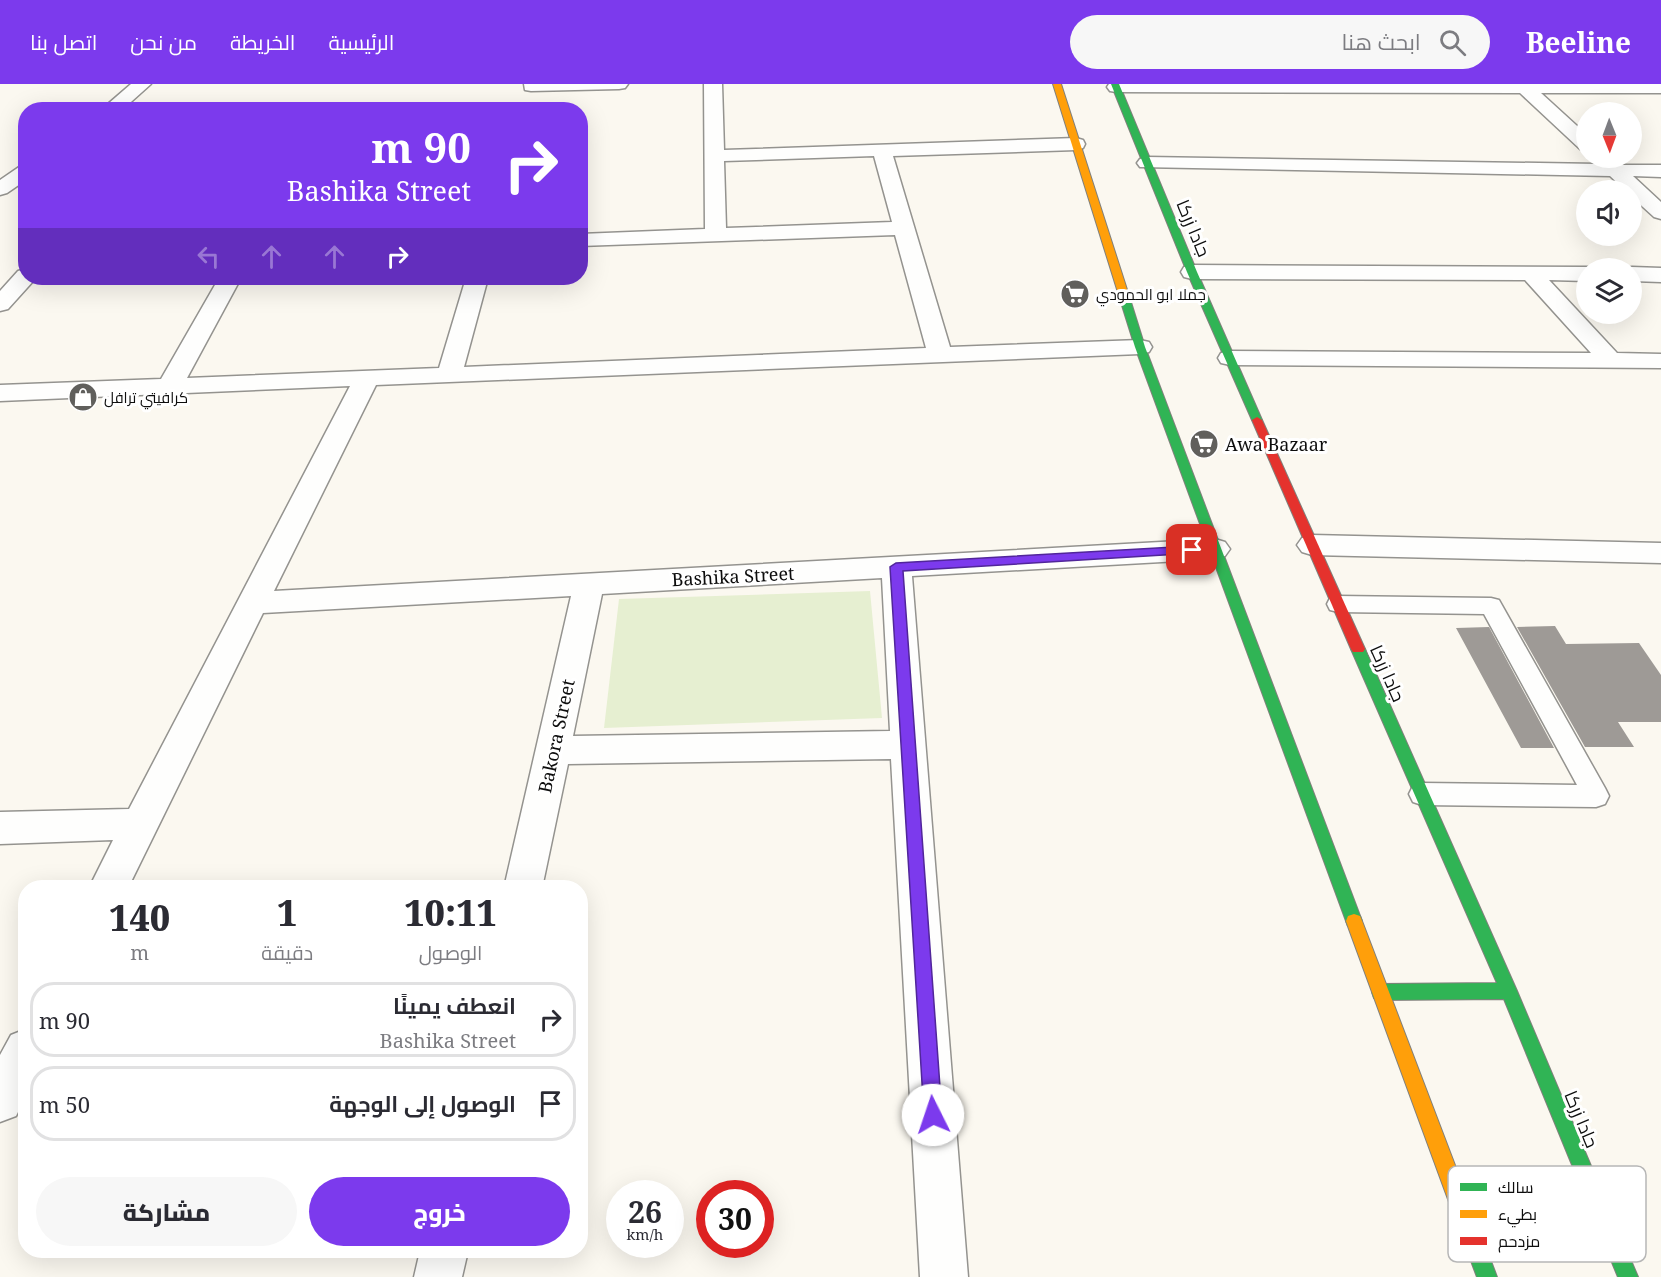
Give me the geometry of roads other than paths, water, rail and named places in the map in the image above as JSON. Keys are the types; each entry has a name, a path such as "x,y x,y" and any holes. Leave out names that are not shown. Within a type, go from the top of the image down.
{"main road":[{"path":"1057,84 1140,347 1448,1173"},
{"name":"جادا زرکا","path":"1116,86 1192,272 1509,991 1582,1166"},
{"path":"1380,992 1509,991"},
{"path":"1481,1262 1487,1277"},
{"name":"جادا زرکا","path":"1622,1262 1628,1277"}],"street":[{"path":"120,102 142,84"},
{"path":"530,91 619,84"},
{"path":"713,84 716,235"},
{"path":"1116,86 1525,88 1660,86"},
{"path":"1525,88 1576,135"},
{"path":"714,156 1076,144"},
{"path":"882,150 940,355"},
{"path":"1147,163 1576,164"},
{"path":"1612,168 1661,213"},
{"path":"1638,168 1661,171"},
{"path":"0,189 18,177"},
{"path":"588,240 904,228"},
{"path":"1192,272 1576,274"},
{"path":"1532,274 1611,361"},
{"path":"1642,274 1661,275"},
{"path":"0,304 18,285"},
{"path":"170,386 226,285"},
{"path":"449,375 475,285"},
{"path":"0,393 1140,347"},
{"path":"1230,358 1661,361"},
{"path":"112,880 367,378"},
{"path":"1312,545 1661,553"},
{"name":"Bashika Street","path":"252,603 1215,549"},
{"path":"896,567 944,1277"},
{"name":"Bakora Street","path":"525,880 589,584"},
{"path":"553,750 909,745"},
{"path":"0,828 141,824"},
{"path":"0,1100 18,1065"},
{"path":"438,1277 442,1258"}],"lane":[{"path":"1338,604 1491,606 1596,796 1422,794"}],"place":[{"name":"جملا ابو الحمودي","path":"1075,294"},
{"name":"كرافيتي ترافل","path":"83,397"},
{"name":"Awa Bazaar","path":"1204,444"}]}
